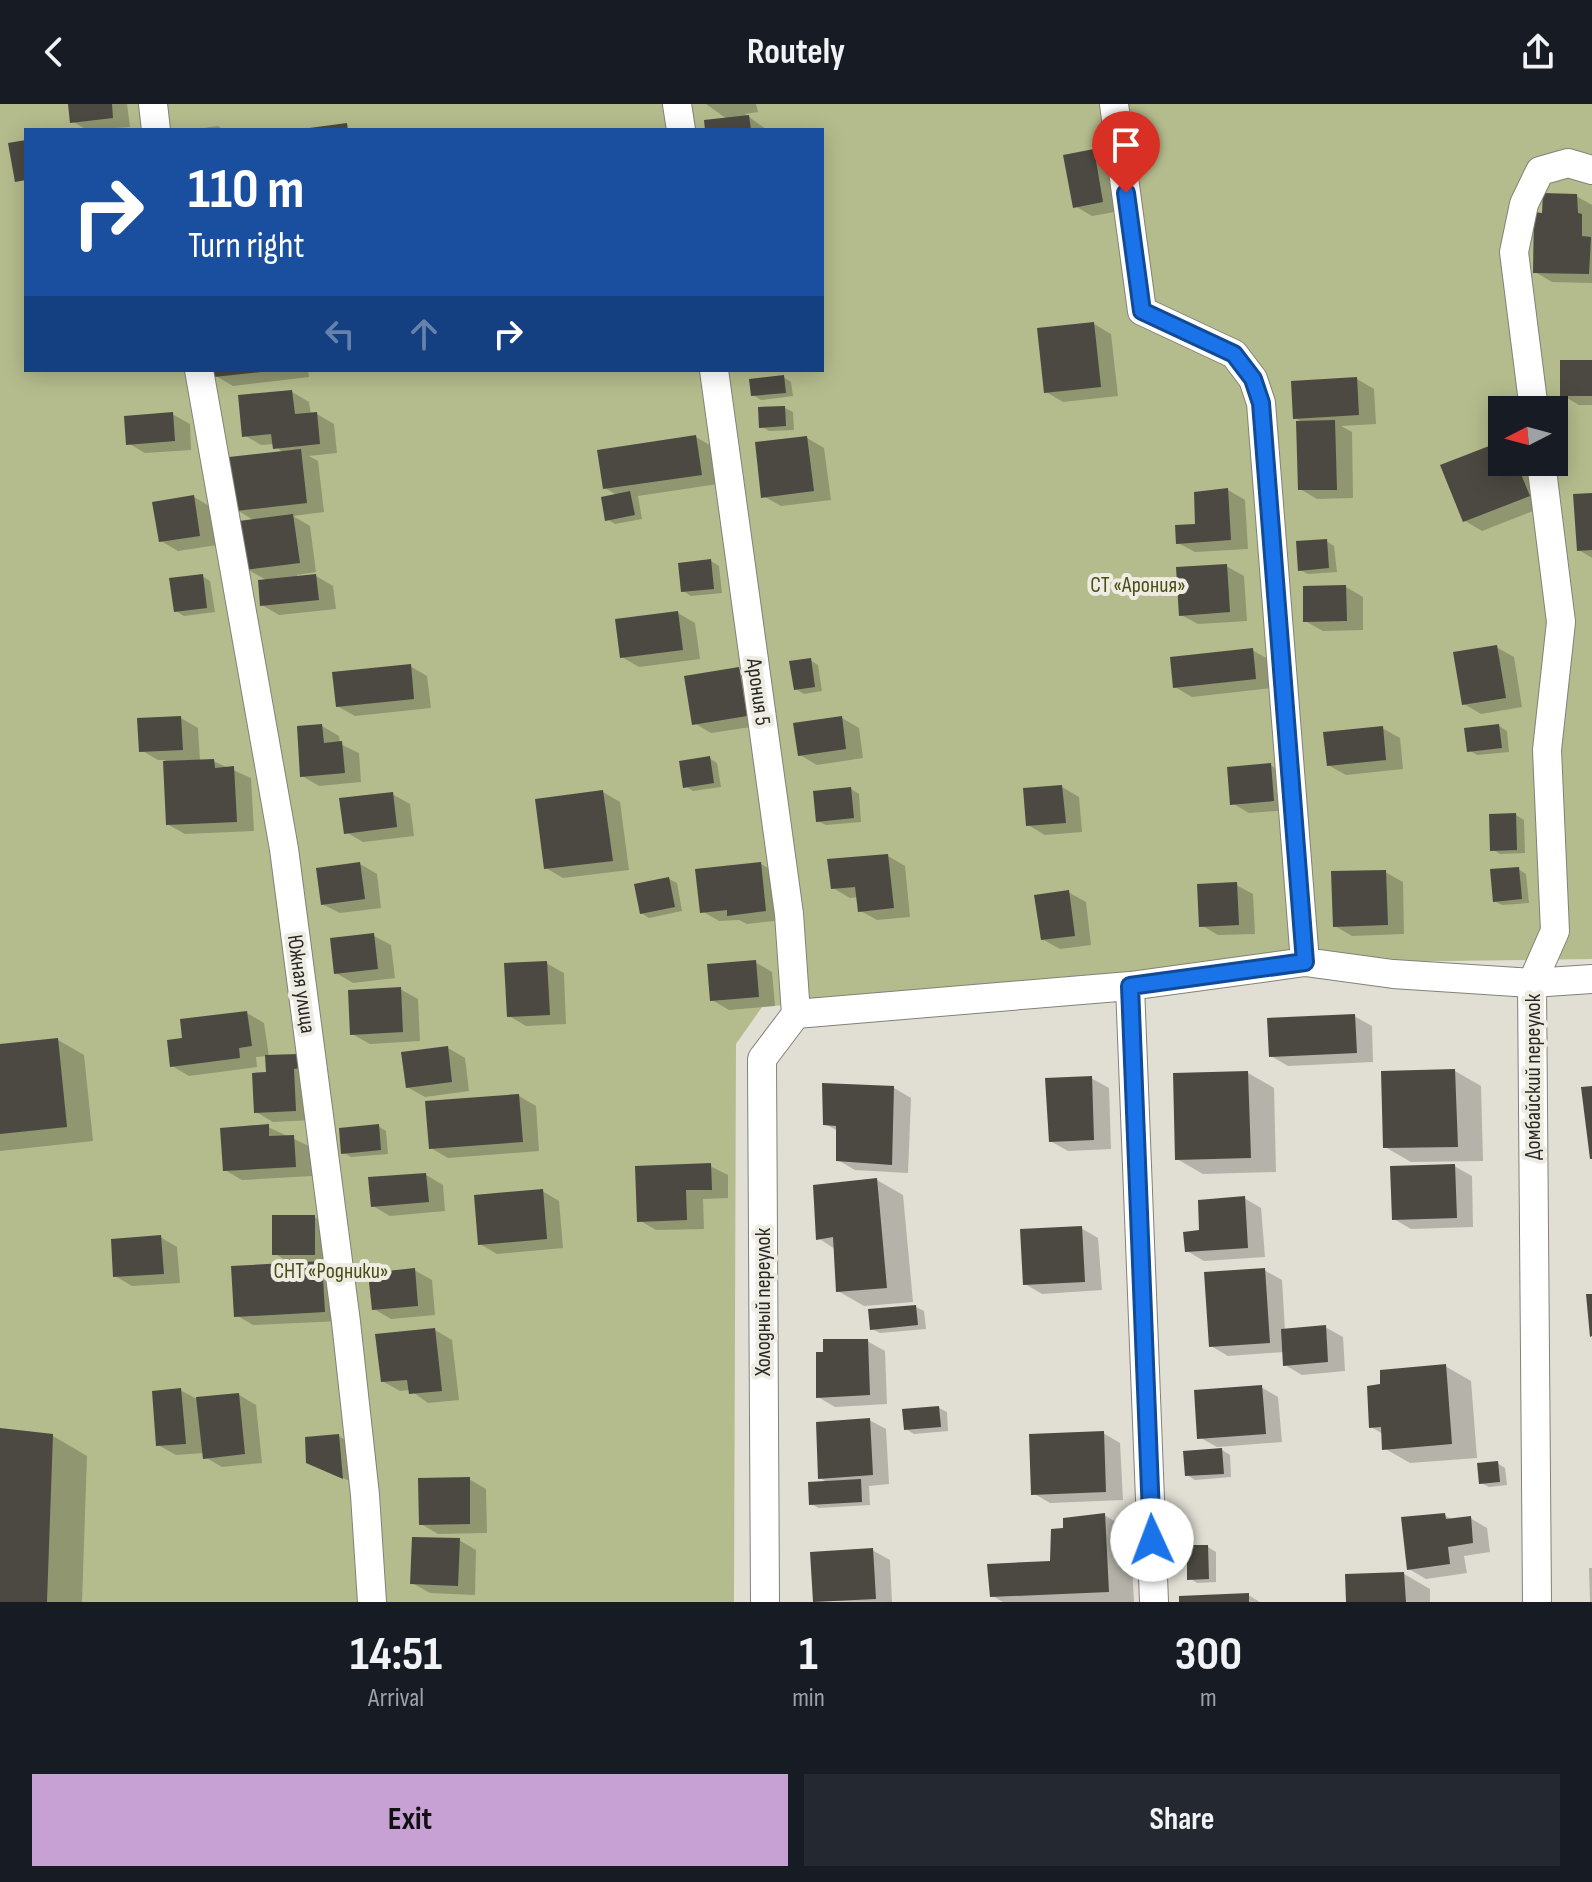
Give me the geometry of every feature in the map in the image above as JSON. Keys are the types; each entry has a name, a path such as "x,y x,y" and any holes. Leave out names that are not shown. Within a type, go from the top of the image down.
{"street":[{"path":"153,104 156,128"},
{"path":"677,104 681,128"},
{"path":"1114,104 1142,311 1234,354 1253,379 1261,403 1305,962"},
{"path":"1532,396 1514,252 1524,204 1540,171 1568,163 1592,170"},
{"name":"Южная улица","path":"199,372 284,849 346,1322 365,1495 372,1602"},
{"name":"Арония 5","path":"714,372 789,914 796,1014"},
{"name":"Домбайский переулок","path":"1537,1602 1532,983 1555,931 1547,750 1561,622 1543,476"},
{"path":"796,1014 1130,986 1305,962 1393,974 1532,983 1592,979"},
{"path":"1130,986 1154,1602"},
{"name":"Холодный переулок","path":"765,1602 762,1059 796,1014"}],"green space":[{"path":"0,104 1592,104 1592,959 1368,962 1136,973 762,1007 736,1044 734,1602 0,1602"}],"building":[{"path":"68,104 112,104 113,118 70,123"},
{"path":"749,115 751,128 705,128 704,120"},
{"path":"347,123 348,128 309,128"},
{"path":"24,140 24,180 15,182 8,143"},
{"path":"1094,149 1103,202 1073,208 1063,155"},
{"path":"1543,193 1577,194 1578,213 1582,214 1582,236 1591,237 1589,274 1533,273 1534,212 1542,213"},
{"path":"1094,322 1101,387 1044,393 1037,328"},
{"path":"1560,360 1592,360 1592,396 1560,396"},
{"path":"213,372 261,372 214,377"},
{"path":"784,375 786,393 751,396 749,379"},
{"path":"1357,377 1359,415 1293,419 1291,381"},
{"path":"292,390 295,414 317,412 320,444 273,449 271,434 242,437 238,395"},
{"path":"785,406 786,426 759,428 758,407"},
{"path":"173,412 175,441 126,445 124,416"},
{"path":"1335,420 1337,490 1298,490 1296,421"},
{"path":"696,435 702,475 603,489 597,450"},
{"path":"807,436 814,491 761,498 755,442"},
{"path":"1488,446 1488,476 1522,476 1530,496 1463,522 1440,465"},
{"path":"301,449 307,503 235,511 229,457"},
{"path":"1228,488 1231,540 1176,544 1175,525 1195,524 1194,492"},
{"path":"630,491 635,515 605,521 601,497"},
{"path":"1592,493 1592,550 1577,551 1573,494"},
{"path":"194,495 200,536 159,542 152,502"},
{"path":"293,514 300,563 245,570 239,521"},
{"path":"1327,539 1329,568 1298,571 1296,541"},
{"path":"711,559 714,589 681,592 678,563"},
{"path":"1227,564 1230,612 1179,616 1176,567"},
{"path":"203,574 207,608 174,612 169,578"},
{"path":"316,574 319,600 260,606 258,580"},
{"path":"1346,585 1347,621 1303,622 1303,586"},
{"path":"678,611 683,650 620,658 615,619"},
{"path":"1497,645 1506,698 1462,705 1453,652"},
{"path":"1253,648 1256,679 1173,688 1170,657"},
{"path":"811,658 815,687 794,690 789,661"},
{"path":"411,664 414,699 336,707 332,672"},
{"path":"739,667 747,716 692,725 684,676"},
{"path":"181,716 183,750 139,752 137,718"},
{"path":"842,716 846,749 798,756 793,723"},
{"path":"322,724 324,743 342,741 345,773 300,777 297,726"},
{"path":"1499,724 1502,748 1467,752 1464,728"},
{"path":"1383,726 1386,760 1327,766 1323,732"},
{"path":"710,756 714,783 683,788 679,761"},
{"path":"214,759 215,768 234,766 237,822 166,825 163,761"},
{"path":"1271,763 1274,801 1230,805 1227,767"},
{"path":"1062,785 1066,823 1026,826 1023,788"},
{"path":"851,787 854,818 816,822 813,791"},
{"path":"603,790 613,861 544,869 535,799"},
{"path":"393,792 397,827 344,834 339,798"},
{"path":"1516,813 1517,850 1490,851 1489,814"},
{"path":"888,854 894,908 858,912 855,887 831,889 827,859"},
{"path":"360,862 365,899 321,905 316,868"},
{"path":"761,862 766,911 727,916 727,910 700,913 695,869"},
{"path":"1519,867 1522,899 1493,902 1490,869"},
{"path":"1386,870 1388,925 1333,927 1331,871"},
{"path":"669,877 675,907 640,914 634,884"},
{"path":"1237,882 1239,925 1199,927 1197,884"},
{"path":"1069,890 1075,936 1041,940 1034,895"},
{"path":"374,933 378,969 334,974 330,938"},
{"path":"756,960 759,997 710,1001 707,964"},
{"path":"547,961 550,1015 507,1017 504,963"},
{"path":"401,987 403,1032 350,1035 348,990"},
{"path":"247,1011 252,1046 239,1048 240,1058 170,1067 167,1040 182,1038 180,1019"},
{"path":"1355,1014 1357,1053 1269,1057 1267,1018"},
{"path":"58,1038 67,1127 0,1134 0,1044"},
{"path":"448,1046 452,1082 406,1088 401,1052"},
{"path":"299,1054 300,1068 294,1069 296,1111 254,1113 252,1073 266,1072 265,1055"},
{"path":"1455,1069 1458,1147 1383,1148 1381,1071"},
{"path":"1248,1071 1251,1158 1175,1160 1173,1073"},
{"path":"1092,1076 1094,1140 1049,1142 1045,1078"},
{"path":"822,1083 894,1086 892,1165 836,1161 836,1126 823,1125"},
{"path":"1592,1086 1592,1159 1590,1159 1581,1087"},
{"path":"519,1094 523,1142 429,1149 425,1101"},
{"path":"269,1124 269,1136 294,1135 296,1167 223,1171 220,1128"},
{"path":"379,1124 381,1150 341,1154 339,1128"},
{"path":"711,1163 712,1190 686,1190 687,1220 637,1222 635,1166"},
{"path":"1455,1164 1457,1218 1392,1220 1390,1166"},
{"path":"426,1173 429,1202 371,1207 368,1177"},
{"path":"877,1178 887,1288 836,1292 833,1237 816,1240 813,1185"},
{"path":"543,1189 547,1239 478,1245 474,1195"},
{"path":"1245,1196 1248,1248 1185,1252 1183,1232 1199,1230 1198,1200"},
{"path":"272,1215 315,1215 315,1255 272,1255"},
{"path":"1082,1226 1085,1282 1023,1285 1020,1229"},
{"path":"161,1235 164,1274 113,1277 111,1239"},
{"path":"322,1261 325,1312 234,1317 231,1266"},
{"path":"415,1268 418,1306 372,1310 368,1273"},
{"path":"1265,1268 1270,1343 1209,1347 1204,1272"},
{"path":"1586,1294 1592,1294 1590,1337"},
{"path":"916,1305 918,1325 870,1330 868,1309"},
{"path":"1326,1325 1328,1362 1283,1366 1281,1329"},
{"path":"435,1328 442,1391 409,1394 407,1380 381,1382 375,1334"},
{"path":"823,1339 868,1339 870,1395 816,1398 816,1352 823,1352"},
{"path":"1446,1364 1452,1444 1382,1450 1381,1427 1369,1428 1367,1386 1380,1384 1380,1370"},
{"path":"1262,1385 1266,1434 1197,1439 1194,1390"},
{"path":"181,1388 186,1444 156,1446 152,1391"},
{"path":"239,1393 245,1454 203,1459 196,1397"},
{"path":"939,1406 941,1427 904,1430 902,1409"},
{"path":"870,1418 873,1475 818,1479 816,1422"},
{"path":"0,1428 53,1434 47,1602 0,1602"},
{"path":"1104,1431 1106,1492 1031,1495 1029,1434"},
{"path":"339,1434 343,1479 306,1463 305,1437"},
{"path":"1222,1448 1224,1474 1185,1476 1183,1451"},
{"path":"1498,1461 1500,1482 1479,1484 1477,1463"},
{"path":"470,1477 470,1524 419,1525 418,1478"},
{"path":"861,1479 862,1502 809,1505 808,1482"},
{"path":"1105,1513 1109,1592 990,1597 987,1564 1050,1561 1051,1529 1063,1528 1063,1518"},
{"path":"1445,1513 1446,1519 1471,1516 1473,1543 1448,1547 1450,1564 1407,1570 1401,1517"},
{"path":"412,1537 460,1538 458,1586 410,1584"},
{"path":"1187,1545 1208,1545 1209,1579 1187,1580"},
{"path":"873,1548 876,1599 813,1602 810,1552"},
{"path":"1404,1572 1406,1602 1346,1602 1345,1574"},
{"path":"1249,1593 1249,1602 1179,1602 1179,1596"}],"route":[{"path":"1126,193 1142,311 1187,335 1234,354 1253,379 1261,403 1305,962 1130,986 1152,1540"}],"park label":[{"name":"СТ «Арония»","path":"1138,585"},
{"name":"СНТ «Родники»","path":"331,1271"}]}
